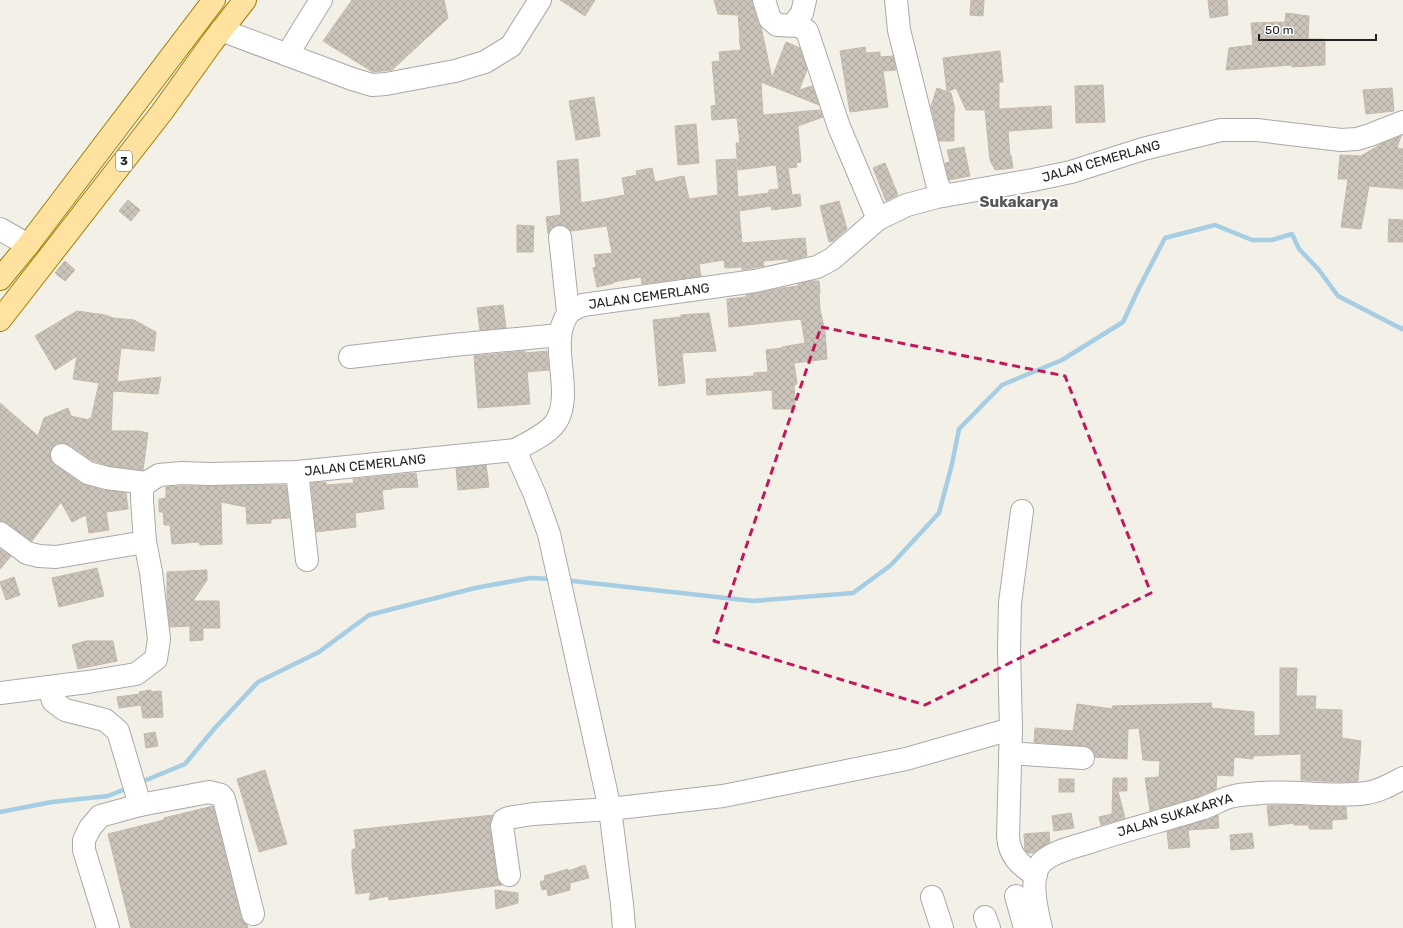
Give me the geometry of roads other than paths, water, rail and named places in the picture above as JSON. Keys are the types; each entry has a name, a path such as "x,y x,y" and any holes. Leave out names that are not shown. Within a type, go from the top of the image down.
{"main road":[{"name":"3","path":"0,279 28,246 214,0"},
{"name":"3","path":"0,320 162,112 244,0"}],"street":[{"path":"287,55 321,0"},
{"path":"221,30 372,85 386,84 455,71 485,62 511,46 540,0"},
{"path":"764,0 770,19 778,25 799,26 807,30 839,127 878,219"},
{"path":"793,25 802,13 805,0"},
{"path":"896,0 899,30 937,183 943,196"},
{"name":"JALAN CEMERLANG","path":"146,483 159,475 182,473 209,474 297,472 515,450 539,437 555,422 561,409 563,389 560,335 568,312 583,305 755,280 817,268 832,259 878,219 907,204 1071,172 1143,149 1221,130 1257,130 1341,140 1357,139 1403,122"},
{"path":"0,229 28,246"},
{"path":"560,237 568,312"},
{"path":"350,357 453,345 560,335"},
{"path":"515,450 535,495 549,534 610,809 624,928"},
{"path":"0,693 88,682 136,674 156,659 159,639 151,572 145,542 142,498 142,490 146,483 97,476 88,473 62,455"},
{"path":"297,472 307,560"},
{"path":"1022,511 1010,603 1009,649 1011,729 1008,843 1010,852 1019,864 1036,875 1034,884 1036,908 1041,928"},
{"path":"0,533 27,553 47,557 56,557 145,542"},
{"path":"49,686 53,701 65,710 105,720 118,731 140,805"},
{"path":"509,876 502,826 504,820 508,818 533,814 610,809 723,796 906,759 1011,729"},
{"path":"1010,753 1083,758"},
{"name":"JALAN SUKAKARYA","path":"1036,875 1040,864 1066,849 1138,826 1202,809 1233,796 1264,793 1368,793 1380,790 1403,778"},
{"path":"108,928 84,850 84,840 90,828 100,816 140,805 209,792 221,795 224,799 253,914"},
{"path":"1016,896 1025,928"},
{"path":"932,897 942,928"}],"waterway":[{"path":"564,580 753,601 853,593 891,565 939,513 952,464 959,429 1002,385 1062,360 1123,322 1165,238 1215,225 1252,240 1272,240 1292,234 1299,249 1319,270 1338,296 1402,329 1403,328"},
{"path":"139,783 185,764 214,729 258,682 319,652 369,615 475,588 530,578 553,579"},
{"path":"0,812 52,802 108,796 128,788"}],"district":[{"name":"Sukakarya","path":"1019,202"}]}
